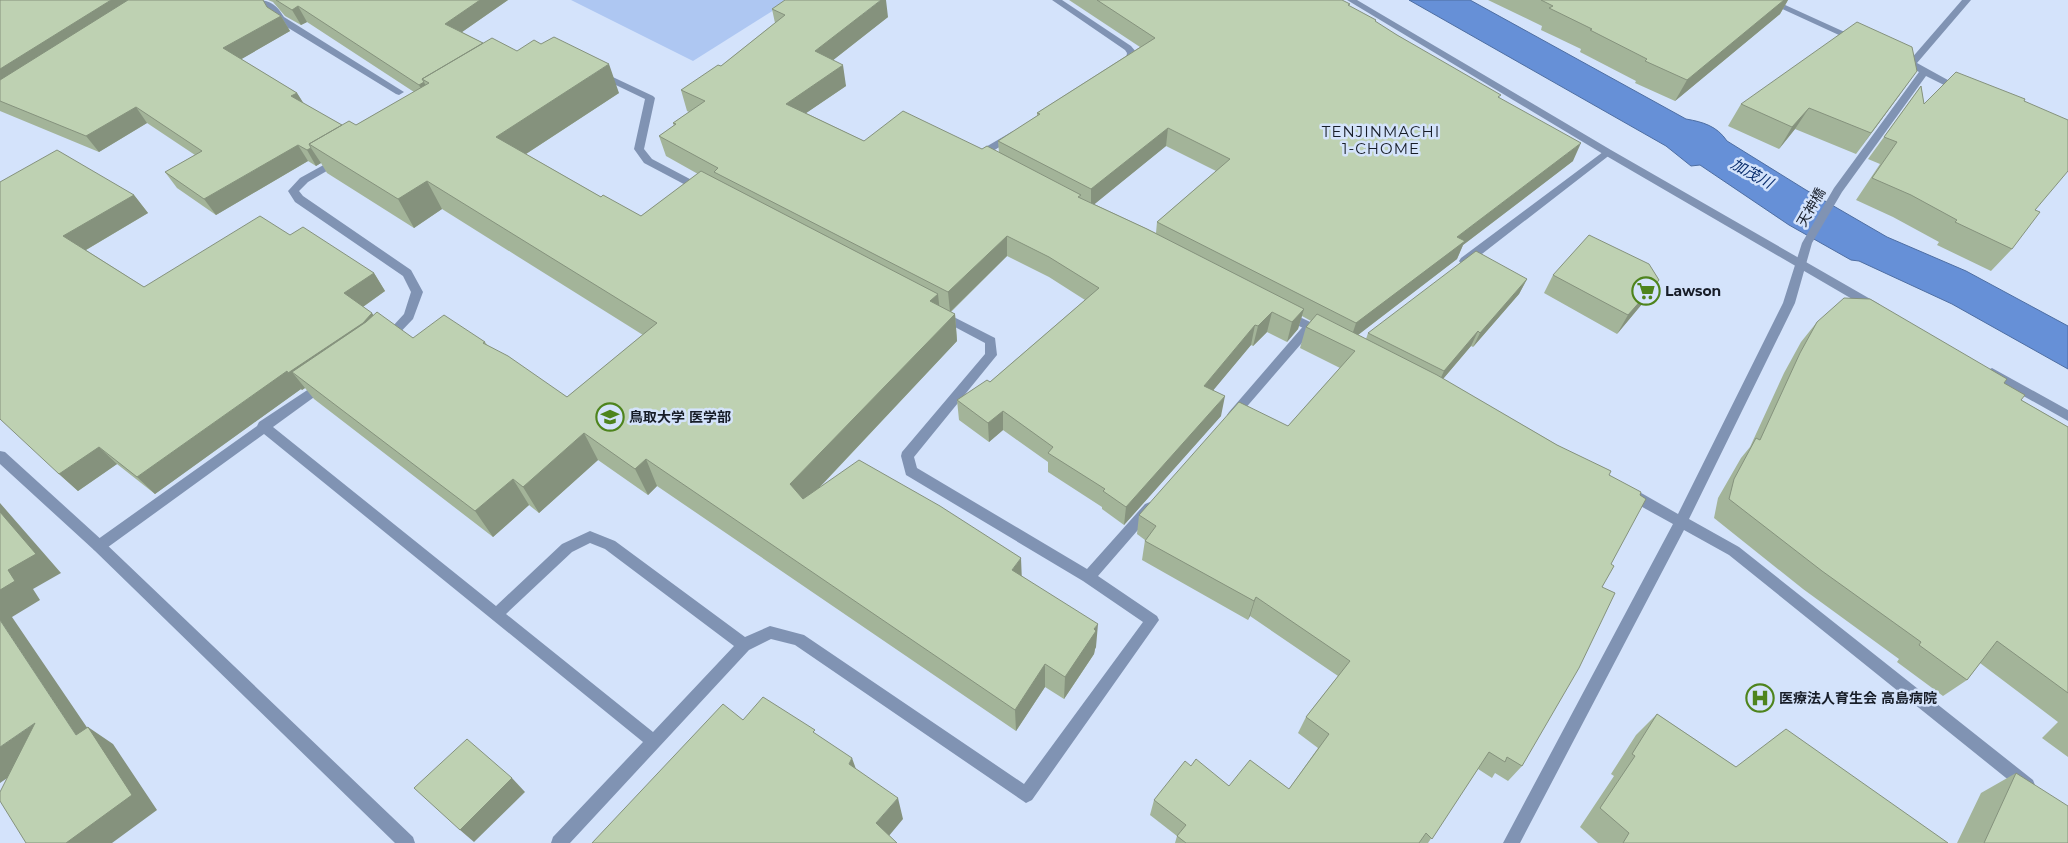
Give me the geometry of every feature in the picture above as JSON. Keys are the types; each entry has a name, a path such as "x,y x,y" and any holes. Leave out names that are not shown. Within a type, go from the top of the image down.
{"street":[{"path":"259,0 273,7 280,19 399,92"},
{"path":"1056,0 1128,48 1132,53 1126,65 1114,73"},
{"path":"1351,0 1607,152 1888,314"},
{"path":"1767,0 1866,44"},
{"path":"1912,64 1967,0"},
{"path":"1893,56 1967,93"},
{"path":"588,67 650,98 639,148 648,162 710,194"},
{"name":"天神橋","path":"1511,843 1682,520 1790,303 1800,264 1810,239 1838,190 1925,71"},
{"path":"1000,168 987,159 988,150 1020,130"},
{"path":"1458,267 1607,152"},
{"path":"346,155 304,180 293,191 299,199 407,273 417,292 409,316 380,345"},
{"path":"559,843 744,645 770,632 799,640 1026,795 1152,620 1088,577 911,471 907,456 991,355 991,341 930,308"},
{"path":"1274,308 1335,339"},
{"path":"1226,423 1310,326"},
{"path":"1982,368 2068,416"},
{"path":"99,546 263,426 333,378"},
{"path":"263,426 654,742"},
{"path":"0,456 99,546 407,843"},
{"path":"1621,488 1682,520 1734,551 2037,793"},
{"path":"1088,577 1160,496"},
{"path":"497,614 567,548 590,537 610,546 744,645"}],"shaded area":[{"path":"571,0 790,0 693,61"}],"water":[{"name":"加茂川","path":"1409,0 1470,0 1686,119 1704,123 1714,128 1727,141 1887,237 1966,271 2068,326 2068,369 1952,304 1859,261 1851,260 1789,225 1700,165 1691,166 1666,146"}],"building":[{"path":"0,0 111,0 0,69"},
{"path":"128,0 263,0 267,7 281,16 223,48 297,93 291,96 342,125 309,144 311,148 307,150 298,145 204,199 165,172 202,151 136,107 86,136 0,101 0,80"},
{"path":"276,0 480,0 445,24 483,43 422,79 424,82 419,85 298,6 292,10"},
{"path":"785,0 881,0 815,51 843,65 786,104 864,141 903,111 982,149 987,146 1081,195 1078,197 1147,229 1304,309 1292,322 1272,312 1258,326 1255,325 1204,386 1225,396 1126,507 1103,491 1105,489 1048,453 1053,447 1003,411 988,423 957,400 987,380 990,382 1099,288 1049,257 1007,236 948,292 714,172 718,168 659,136 676,124 673,123 705,101 681,90 718,65 721,66 785,15 772,9"},
{"path":"1097,0 1342,0 1397,35 1501,95 1498,97 1581,143 1457,237 1465,241 1356,323 1157,222 1230,159 1168,128 1091,189 998,141 1040,114 1037,113 1155,38"},
{"path":"1541,0 1784,0 1687,80 1645,61 1647,59 1549,8 1553,6"},
{"path":"1857,22 1912,47 1917,71 1871,133 1809,108 1792,127 1741,104"},
{"path":"554,37 609,64 496,137 601,197 603,195 641,216 701,171 938,294 930,301 955,314 790,484 803,499 859,460 940,506 1021,558 1012,570 1098,624 1094,629 1096,631 1065,677 1045,664 1015,710 646,459 635,469 584,433 523,487 513,479 475,511 292,372 366,322 377,312 413,338 444,315 485,342 483,343 508,356 567,397 657,323 427,181 398,199 309,144 349,121 356,125 429,83 422,79 492,38 517,51 534,40 541,44"},
{"path":"1956,72 2025,99 2024,101 2068,120 2068,171 2035,210 2040,212 2012,249 1955,222 1957,220 1911,195 1872,178 1897,142 1884,137 1921,86 1924,104"},
{"path":"57,150 134,195 63,236 144,287 260,216 290,235 303,227 374,273 344,293 372,313 363,323 288,373 287,371 137,477 99,447 59,474 0,419 0,182"},
{"path":"1589,235 1649,264 1659,280 1628,315 1553,275"},
{"path":"1476,251 1527,279 1480,333 1478,331 1444,371 1368,333"},
{"path":"1844,298 1870,299 2007,379 2004,383 2025,395 2021,400 2068,427 2068,693 1997,641 1967,680 1919,645 1921,642 1822,571 1729,499 1734,479 1756,438 1760,440 1800,353 1817,322"},
{"path":"1317,314 1437,375 1557,445 1611,471 1609,475 1641,492 1640,495 1646,499 1611,564 1614,566 1602,587 1615,593 1579,668 1522,766 1507,757 1505,762 1489,752 1432,839 1426,833 1419,843 1186,843 1177,836 1186,825 1154,800 1185,761 1191,766 1196,759 1229,786 1250,760 1289,789 1329,734 1306,717 1350,661 1256,597 1254,601 1145,541 1156,526 1139,515 1239,402 1288,426 1355,351 1306,327"},
{"path":"0,512 36,554 8,570 15,581 0,590"},
{"path":"0,620 76,735 88,727 132,795 66,843 26,843 0,801 0,792 35,723 0,747"},
{"path":"763,697 815,730 813,732 852,758 849,764 898,798 876,823 897,843 592,843 723,704 743,720"},
{"path":"1657,714 1736,767 1786,729 1948,843 1623,843 1629,833 1600,808 1635,756 1632,754"},
{"path":"467,739 512,778 460,830 414,788"},
{"path":"2016,773 2068,806 2068,843 1984,843"}],"place":[{"name":"Lawson","path":"1646,291"},
{"name":"鳥取大学 医学部","path":"610,417"},
{"name":"医療法人育生会 高島病院","path":"1760,698"}],"district":[{"name":"TENJINMACHI 1-CHOME","path":"1381,140"}]}
